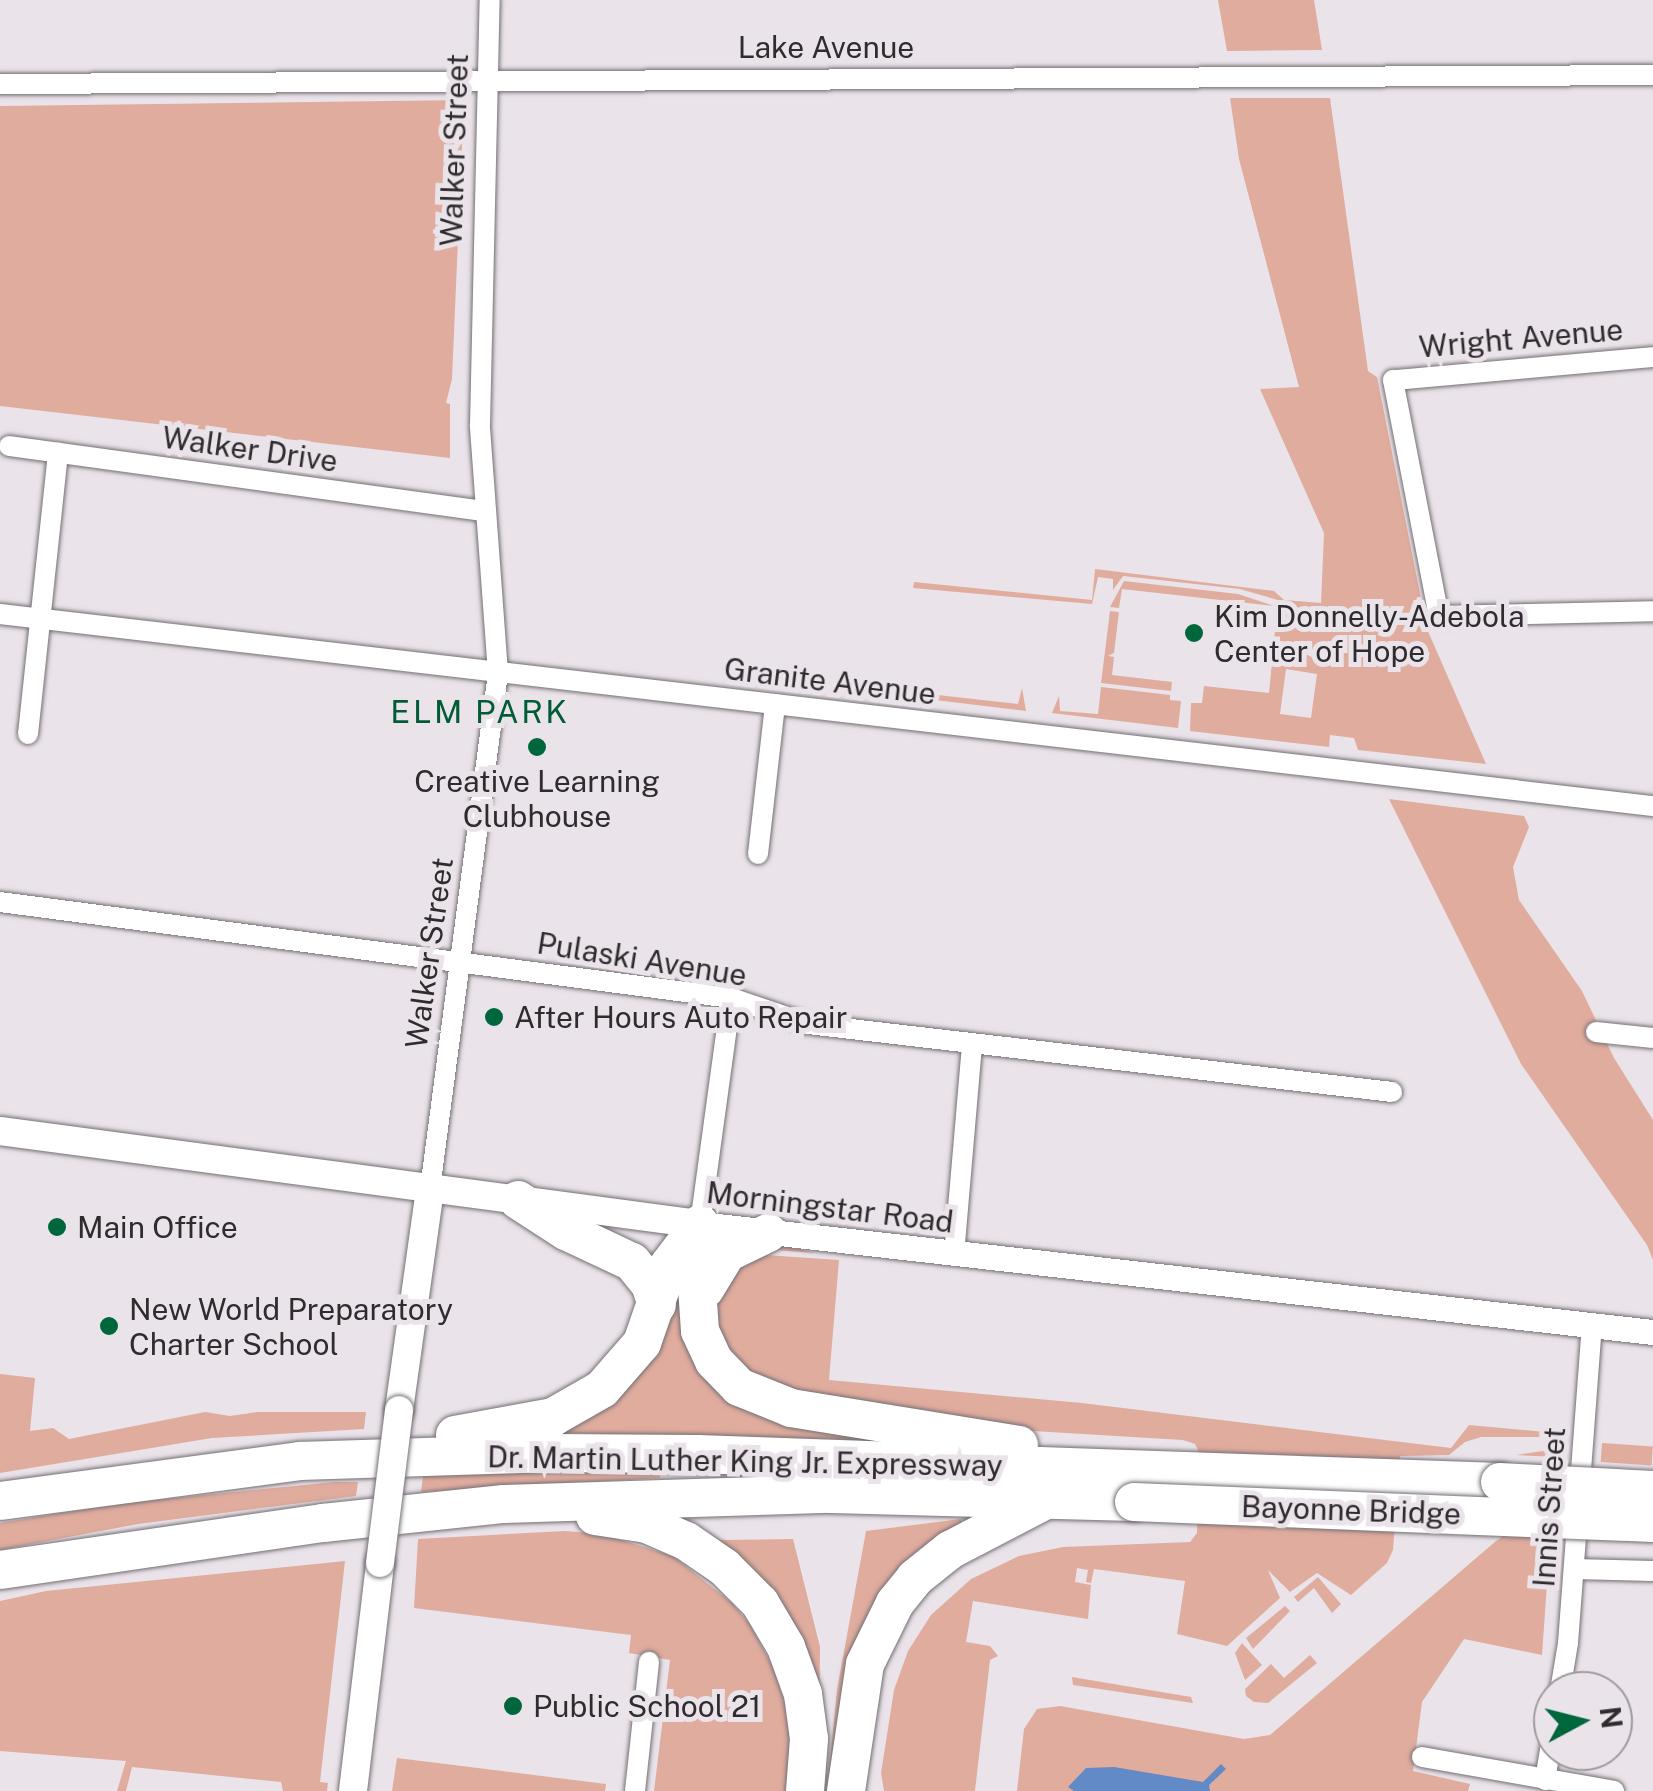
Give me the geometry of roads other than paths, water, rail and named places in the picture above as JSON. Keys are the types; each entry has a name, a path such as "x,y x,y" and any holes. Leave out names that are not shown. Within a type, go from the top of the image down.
{"highway":[{"path":"518,1200 566,1231 632,1262 650,1284 657,1305"},
{"path":"299,1461 513,1428 566,1412 602,1389 632,1357 657,1305 669,1265 700,1224"},
{"path":"700,1224 707,1242 697,1287 698,1320 708,1351 739,1387 769,1403 984,1440 1073,1449 1133,1486"},
{"path":"698,1320 708,1280 721,1259 741,1244 768,1233"},
{"name":"Dr. Martin Luther King Jr. Expressway","path":"0,1501 299,1461 624,1453 1133,1486"},
{"name":"Bayonne Bridge","path":"1048,1499 1133,1486 1653,1490"},
{"name":"Bayonne Bridge","path":"1133,1486 1653,1523"},
{"name":"Dr. Martin Luther King Jr. Expressway","path":"0,1570 323,1523 504,1504 758,1494 1048,1499"},
{"path":"846,1791 865,1664 894,1604 915,1578 950,1550 1048,1499"},
{"path":"504,1504 552,1516 604,1516 646,1524 700,1549 737,1579 770,1617 798,1678 808,1724 806,1791"}],"main road":[{"name":"Morningstar Road","path":"0,1131 700,1224"},
{"name":"Walker Street","path":"352,1791 422,1216 430,1189"}],"street":[{"name":"Walker Street","path":"430,1189 498,673 483,511 480,425 490,0"},
{"name":"Lake Avenue","path":"0,84 490,78 1653,75"},
{"name":"Wright Avenue","path":"1653,356 1394,380 1439,616 1653,610"},
{"name":"Walker Drive","path":"9,446 483,511"},
{"path":"28,734 58,453"},
{"name":"Granite Avenue","path":"0,614 1653,806"},
{"path":"758,854 775,704"},
{"name":"Pulaski Avenue","path":"0,904 731,998 808,1024 1392,1092"},
{"path":"700,1224 731,998"},
{"path":"1596,1032 1653,1038"},
{"path":"954,1255 972,1046"},
{"name":"Morningstar Road","path":"700,1224 1653,1332"},
{"name":"Innis Street","path":"1562,1671 1592,1326"},
{"path":"1574,1569 1653,1571"},
{"path":"635,1791 649,1662"},
{"path":"1422,1757 1497,1781 1545,1780 1614,1791"},
{"path":"1545,1780 1546,1771"}],"water":[{"path":"1221,1764 1226,1769 1209,1785 1210,1791 1074,1791 1068,1787 1086,1768 1114,1767 1203,1782"}],"place":[{"name":"Kim Donnelly-Adebola Center of Hope","path":"1194,633"},
{"name":"Creative Learning Clubhouse","path":"537,747"},
{"name":"After Hours Auto Repair","path":"494,1017"},
{"name":"Main Office","path":"57,1227"},
{"name":"New World Preparatory Charter School","path":"109,1326"},
{"name":"Public School 21","path":"513,1706"}],"district":[{"name":"ELM PARK","path":"480,712"}]}
